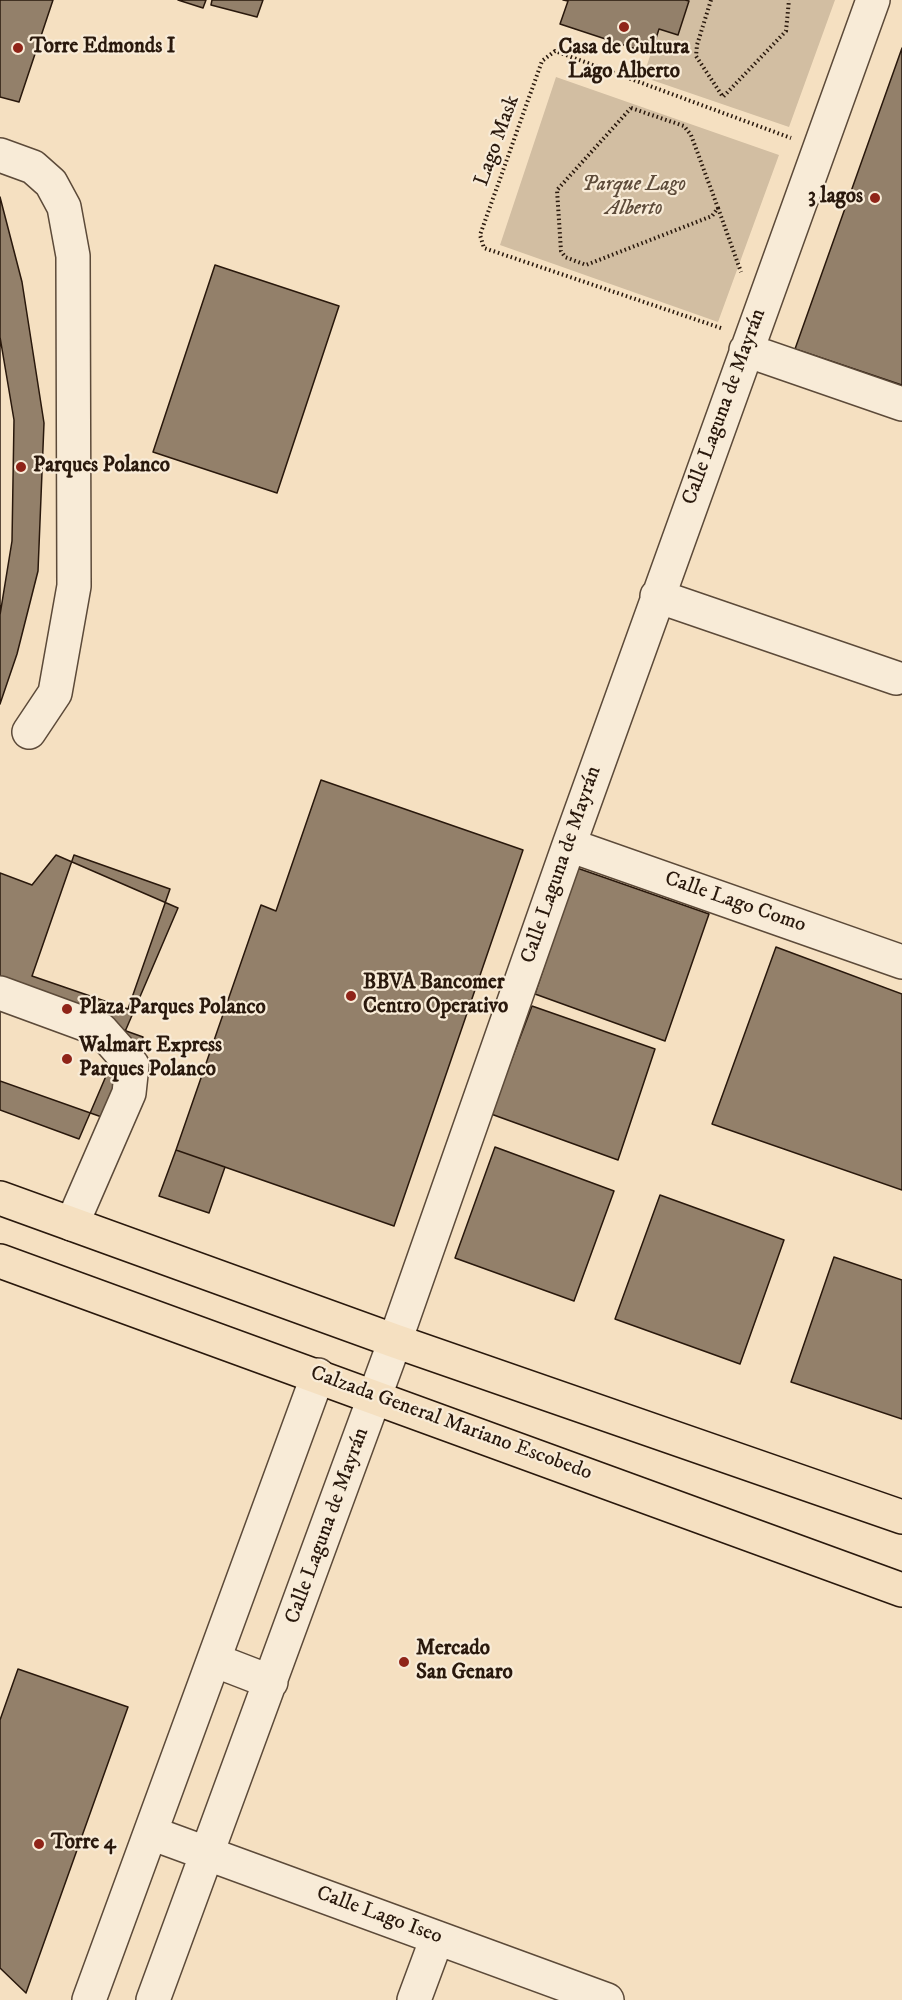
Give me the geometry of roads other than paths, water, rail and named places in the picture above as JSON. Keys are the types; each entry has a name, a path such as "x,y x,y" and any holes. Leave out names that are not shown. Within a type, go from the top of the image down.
{"main road":[{"path":"0,1198 395,1341 902,1517"},
{"name":"Calzada General Mariano Escobedo","path":"0,1261 318,1375 902,1590"}],"street":[{"name":"Calle Laguna de Mayrán","path":"153,2000 209,1854 395,1341 657,596 873,0"},
{"path":"0,155 33,167 51,183 64,207 71,232 73,256 74,586 55,693 29,732"},
{"path":"751,335 902,404"},
{"path":"657,596 896,678"},
{"name":"Calle Lago Como","path":"569,844 902,962"},
{"path":"0,993 101,1030 132,1065 129,1093 72,1224"},
{"path":"89,2000 318,1375"},
{"path":"214,1660 271,1682"},
{"name":"Calle Lago Iseo","path":"151,1833 607,2000"},
{"path":"414,2000 436,1938"}],"place":[{"name":"Casa de Cultura Lago Alberto","path":"624,27"},
{"name":"Torre Edmonds I","path":"18,48"},
{"name":"3 lagos","path":"875,198"},
{"name":"Parques Polanco","path":"21,467"},
{"name":"BBVA Bancomer Centro Operativo","path":"351,996"},
{"name":"Plaza Parques Polanco","path":"67,1009"},
{"name":"Walmart Express Parques Polanco","path":"67,1059"},
{"name":"Mercado San Genaro","path":"404,1662"},
{"name":"Torre 4","path":"39,1844"}],"park label":[{"name":"Parque Lago Alberto","path":"634,198"}]}
